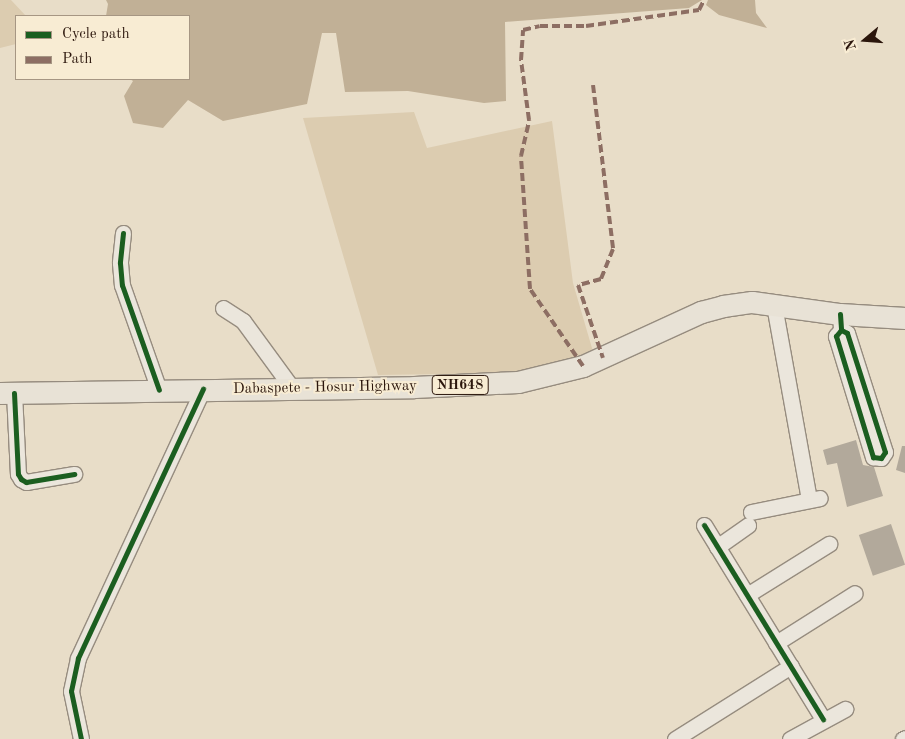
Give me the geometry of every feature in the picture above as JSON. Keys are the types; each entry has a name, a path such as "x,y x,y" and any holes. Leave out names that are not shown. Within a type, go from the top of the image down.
{"highway":[{"name":"Dabaspete - Hosur Highway","path":"7,393 518,382 583,366 701,312 752,302 774,305 840,322 905,318"}],"street":[{"path":"123,233 120,263 122,285 158,390"},
{"path":"718,547 750,519 814,499 774,305"},
{"path":"223,308 242,322 292,388"},
{"path":"840,322 847,333 885,452 881,458 873,457 836,336 840,322"},
{"path":"81,739 71,691 78,658 202,389"},
{"path":"7,393 18,474 21,479 26,482 74,474"},
{"path":"704,525 824,719"},
{"path":"747,595 829,544"},
{"path":"776,643 855,593"},
{"path":"675,739 791,666"},
{"path":"790,739 824,719 830,719 845,709"}],"shaded area":[{"path":"0,0 11,0 25,15 15,15 15,44 0,48"},
{"path":"106,0 702,0 689,8 505,22 506,101 484,103 408,91 345,92 336,33 322,33 307,104 223,121 188,100 163,128 133,123 124,96 133,81 132,80 190,80 190,15 106,15 108,4"},
{"path":"708,0 755,0 756,13 767,28 719,15 706,5"},
{"path":"414,112 427,148 552,121 573,283 594,355 514,373 378,375 303,118"}],"building":[{"path":"856,440 863,465 874,467 883,496 847,507 837,463 827,465 823,450"},
{"path":"902,446 905,446 905,473 896,470"},
{"path":"891,524 905,565 873,576 859,535"}],"marked path":[{"path":"583,366 530,289 521,156 529,120 521,60 523,30 540,26 586,26 699,10 704,0"},
{"path":"593,85 613,249 601,279 578,285 603,358"}],"cycle path":[{"path":"123,233 120,263 122,285 159,390"},
{"path":"840,314 841,330 836,336 873,457 881,458 885,452 847,333 841,330"},
{"path":"81,739 71,691 78,658 203,389"},
{"path":"14,393 18,474 21,479 26,482 74,474"},
{"path":"704,525 823,719"}]}
